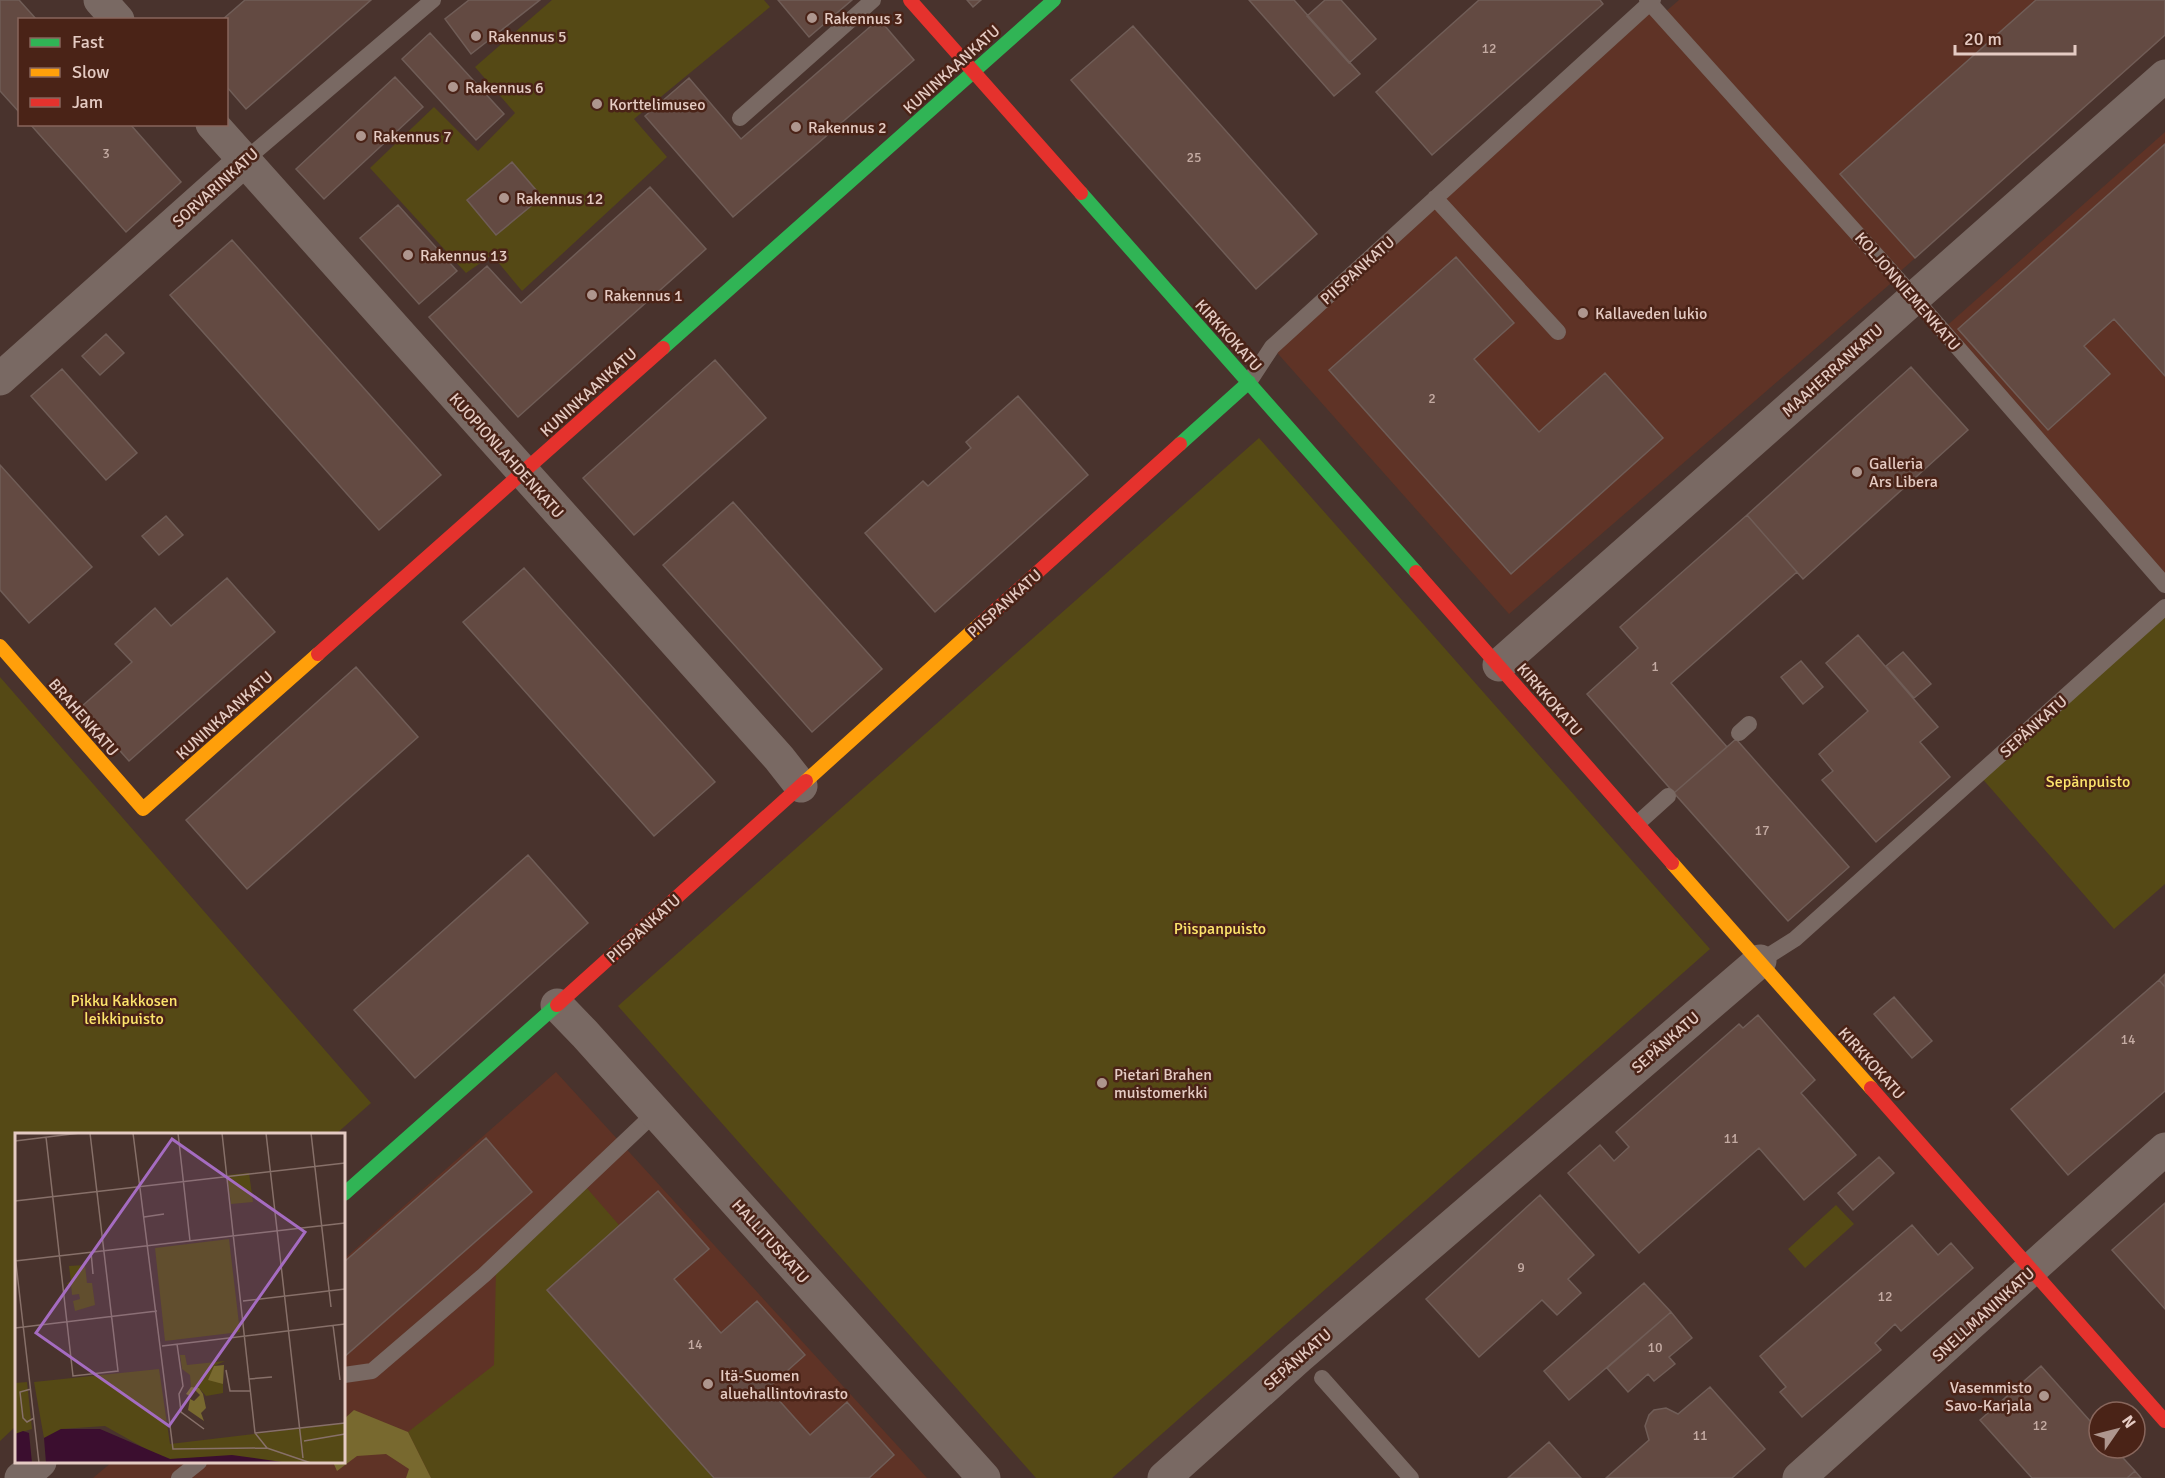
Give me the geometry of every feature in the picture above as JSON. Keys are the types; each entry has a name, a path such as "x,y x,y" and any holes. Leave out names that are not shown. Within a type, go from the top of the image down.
{"street":[{"path":"100,0 116,18"},
{"name":"KIRKKOKATU","path":"910,0 2165,1421"},
{"name":"KUNINKAANKATU","path":"143,809 1054,0"},
{"name":"MAAHERRANKATU","path":"1498,665 2165,76"},
{"name":"KUOPIONLAHDENKATU","path":"214,126 801,786"},
{"name":"SORVARINKATU","path":"0,379 244,161"},
{"name":"PIISPANKATU","path":"345,1193 1249,382"},
{"name":"BRAHENKATU","path":"0,646 143,809"},
{"name":"SEPÄNKATU","path":"1164,1478 1299,1357 1760,961"},
{"name":"HALLITUSKATU","path":"557,1005 984,1478"},
{"name":"SNELLMANINKATU","path":"1799,1478 2165,1149"},
{"path":"21,1478 38,1463"}],"lane":[{"name":"SORVARINKATU","path":"244,161 433,0"},
{"path":"740,118 873,0"},
{"name":"PIISPANKATU","path":"1249,382 1272,347 1650,1"},
{"name":"KOLJONNIEMENKATU","path":"1650,1 2165,585"},
{"path":"1435,198 1558,332"},
{"name":"SEPÄNKATU","path":"1760,961 1795,939 2165,607"},
{"path":"1638,823 1668,796"},
{"path":"345,1376 372,1371 484,1275 656,1112"},
{"path":"1322,1378 1411,1478"},
{"path":"179,1478 197,1463"}],"shaded area":[{"name":"Kallaveden lukio","path":"1679,0 2165,0 2165,36 1895,276 1897,278 1509,614 1272,347 1650,3 1664,13"},
{"path":"2165,132 2165,585 1942,330"},
{"path":"556,1072 927,1478 93,1478 111,1463 345,1463 345,1258"},
{"path":"354,1410 408,1432 431,1478 406,1478 409,1469 386,1454 357,1456 337,1471 333,1463 345,1463 345,1418"}],"green space":[{"path":"552,0 764,0 770,7 634,119 667,157 522,291 492,255 466,273 370,168 434,107 478,151 515,113 475,67"},
{"name":"Piispanpuisto","path":"1259,438 1710,949 1112,1478 1036,1478 618,1006"},
{"name":"Sepänpuisto","path":"2165,607 2165,884 2114,929 1980,776"},
{"name":"Pikku Kakkosen leikkipuisto","path":"0,677 371,1103 337,1133 15,1133 15,1427 0,1441"},
{"path":"585,1186 619,1225 547,1290 714,1478 431,1478 408,1432 494,1365 496,1270"},
{"path":"1836,1205 1854,1224 1805,1268 1788,1249"}],"building":[{"path":"0,0 19,0 35,18 18,18 18,111 0,91"},
{"path":"245,0 371,0 246,109 228,88 228,18 224,18"},
{"name":"Rakennus 5","path":"469,0 540,0 471,54 445,19"},
{"name":"Rakennus 3","path":"778,0 852,0 809,37"},
{"path":"967,0 981,0 973,7"},
{"path":"1249,0 1294,0 1360,74 1334,96"},
{"path":"1325,0 1341,0 1376,39 1349,63 1307,16"},
{"path":"1479,0 1600,0 1603,4 1432,155 1376,92"},
{"path":"2036,0 2165,0 2165,35 1915,258 1840,174"},
{"name":"Rakennus 2","path":"879,19 914,60 733,217 645,116 689,78 741,139"},
{"path":"1133,26 1317,234 1256,289 1071,80"},
{"name":"Rakennus 6","path":"430,33 504,114 476,140 402,59"},
{"name":"Rakennus 7","path":"395,77 423,107 324,199 296,169"},
{"path":"32,126 132,126 181,182 126,232"},
{"path":"2165,144 2165,376 2114,319 2084,346 2110,374 2048,430 1958,329"},
{"name":"Rakennus 12","path":"512,162 542,197 496,235 467,200"},
{"name":"Rakennus 1","path":"650,187 706,249 518,417 429,317 487,266 521,303"},
{"name":"Rakennus 13","path":"398,205 457,271 419,304 360,238"},
{"path":"232,240 441,475 379,530 170,295"},
{"path":"1456,257 1514,323 1474,359 1539,432 1605,373 1663,438 1511,574 1329,370"},
{"path":"106,334 124,353 100,375 82,356"},
{"path":"715,360 766,418 634,535 583,478"},
{"path":"1911,367 1968,430 1803,579 1747,515"},
{"path":"62,369 137,453 106,480 31,396"},
{"path":"1018,396 1088,475 935,612 865,533 923,481 928,486 971,448 966,442"},
{"path":"0,465 92,567 29,623 0,590"},
{"path":"733,502 882,669 812,732 663,565"},
{"path":"1747,515 1797,572 1671,683 1727,747 1674,793 1587,694 1638,648 1620,627"},
{"path":"166,516 183,535 159,555 142,536"},
{"path":"524,568 715,782 654,836 463,622"},
{"path":"227,578 275,632 129,761 81,707 132,662 115,644 155,608 171,626"},
{"path":"1858,635 1938,727 1920,742 1950,777 1876,842 1822,780 1833,771 1819,754 1868,711 1826,663"},
{"path":"1903,652 1931,684 1914,698 1886,666"},
{"path":"1801,661 1823,687 1803,704 1781,677"},
{"path":"356,667 418,737 247,889 186,820"},
{"path":"1736,739 1849,867 1788,921 1674,793"},
{"path":"528,855 588,923 415,1078 354,1010"},
{"path":"2165,974 2165,987 2159,980"},
{"path":"2159,980 2165,987 2165,1091 2068,1175 2011,1109"},
{"path":"1894,997 1932,1041 1912,1058 1874,1014"},
{"path":"1758,1015 1815,1080 1801,1093 1856,1155 1804,1200 1759,1148 1639,1253 1568,1173 1600,1145 1614,1161 1629,1147 1616,1132 1739,1024 1743,1028"},
{"path":"486,1138 532,1192 345,1356 345,1261"},
{"path":"1879,1157 1894,1173 1853,1210 1838,1193"},
{"path":"658,1191 709,1249 674,1279 721,1333 757,1301 805,1355 768,1388 810,1435 847,1402 894,1455 869,1478 714,1478 547,1290"},
{"path":"1540,1195 1594,1255 1568,1279 1581,1293 1557,1315 1542,1300 1479,1357 1426,1299"},
{"path":"2165,1203 2165,1309 2112,1250"},
{"path":"1912,1225 1938,1255 1951,1243 1973,1268 1901,1331 1895,1324 1875,1343 1881,1350 1802,1417 1780,1392 1786,1387 1760,1356"},
{"path":"1644,1283 1671,1312 1569,1400 1544,1371"},
{"path":"1671,1312 1692,1338 1669,1357 1675,1364 1654,1381 1648,1374 1628,1392 1607,1368"},
{"path":"2041,1366 2087,1418 2087,1460 2125,1460 2135,1471 2127,1478 2032,1478 1980,1420"},
{"path":"1710,1387 1765,1449 1732,1478 1606,1478 1649,1440 1645,1426 1649,1415 1654,1410 1666,1408 1678,1414"},
{"path":"1549,1442 1581,1478 1508,1478"},
{"path":"2135,1471 2141,1478 2127,1478"}],"traffic: fast":[{"path":"663,348 1054,0"},
{"path":"1081,193 1416,572"},
{"path":"1180,444 1249,382"},
{"path":"345,1193 557,1005"}],"traffic: slow":[{"path":"806,781 980,624"},
{"path":"0,646 143,809 318,654"},
{"path":"1672,863 1871,1088"}],"traffic: jam":[{"path":"910,0 1081,193"},
{"path":"318,654 663,348"},
{"path":"980,624 1180,444"},
{"path":"1416,572 1672,863"},
{"path":"557,1005 806,781"},
{"path":"1871,1088 2165,1421"}],"place":[{"name":"Rakennus 3","path":"812,18"},
{"name":"Rakennus 5","path":"476,36"},
{"name":"Rakennus 6","path":"453,87"},
{"name":"Korttelimuseo","path":"597,104"},
{"name":"Rakennus 2","path":"796,127"},
{"name":"Rakennus 7","path":"361,136"},
{"name":"Rakennus 12","path":"504,198"},
{"name":"Rakennus 13","path":"408,255"},
{"name":"Rakennus 1","path":"592,295"},
{"name":"Kallaveden lukio","path":"1583,313"},
{"name":"Galleria Ars Libera","path":"1857,472"},
{"name":"Pietari Brahen muistomerkki","path":"1102,1083"},
{"name":"Itä-Suomen aluehallintovirasto","path":"708,1384"},
{"name":"Vasemmisto Savo-Karjala","path":"2044,1396"}]}
